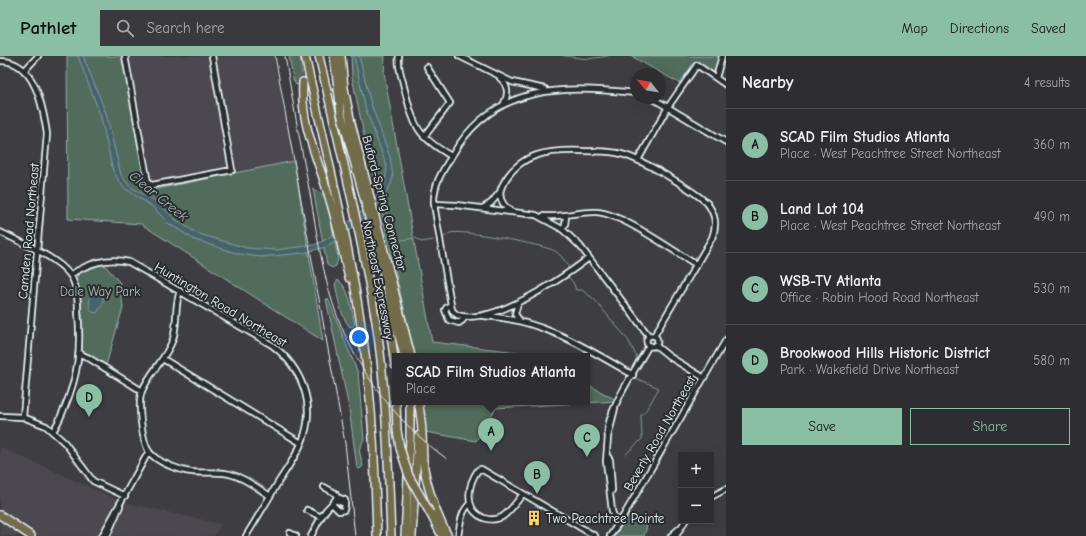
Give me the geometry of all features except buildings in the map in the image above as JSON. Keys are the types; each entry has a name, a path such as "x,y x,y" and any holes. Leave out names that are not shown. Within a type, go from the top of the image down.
{"highway":[{"path":"306,56 336,212"},
{"name":"Northeast Expressway","path":"319,56 359,236 376,322 383,377 391,536"},
{"name":"Buford-Spring Connector","path":"334,56 341,113 366,193 410,353"},
{"name":"Buford-Spring Connector","path":"341,56 344,88 366,193"},
{"path":"303,82 303,109 305,126 336,212"},
{"name":"Northeast Expressway","path":"336,212 355,291 369,386 377,536"},
{"name":"Buford-Spring Connector","path":"374,223 379,259 403,353"},
{"path":"379,259 393,353"},
{"path":"396,405 397,430 400,448 409,476 430,513 446,536"},
{"path":"405,536 410,437 410,405"},
{"path":"412,536 418,442 418,405"},
{"path":"419,405 422,418 423,462 446,536"},
{"path":"0,516 31,536"}],"street":[{"path":"0,61 11,62 24,71 38,56"},
{"path":"125,56 148,183 152,185 231,170 232,167 229,149 212,56"},
{"path":"400,56 399,66 412,118 424,137 434,146 451,156"},
{"path":"459,56 499,77 525,86 553,90 630,93"},
{"path":"716,78 722,56"},
{"path":"638,160 668,107 697,65 726,85"},
{"path":"424,137 450,103 427,67"},
{"name":"Camden Road Northeast","path":"23,417 47,134 39,98 24,71"},
{"path":"499,77 507,89 507,96 504,103"},
{"path":"553,90 528,94 504,103 474,126 451,156 437,183 434,204 451,305 455,313 463,316 480,315 500,310 519,302 564,276 589,258"},
{"path":"663,104 726,142"},
{"path":"482,208 491,203 501,190 510,174 520,164 532,156 547,151 609,152 638,160 702,198 712,209 715,220 714,232 697,265 654,336"},
{"path":"501,190 502,203 512,212"},
{"path":"434,204 482,208 536,216 566,216 592,212 613,216 697,265"},
{"path":"536,216 561,229 575,241 648,336"},
{"path":"561,229 565,225 566,216"},
{"path":"0,232 37,251 62,267 70,275 74,285 78,301 80,354 73,387 53,431"},
{"name":"Huntington Road Northeast","path":"70,275 100,261 117,259 130,262 272,345 291,362 302,381 308,402 307,423 302,443 246,536"},
{"path":"180,291 177,299 175,332 163,359 142,391 139,401 139,412 149,451 156,458 184,471 198,473 222,472 235,476 270,496"},
{"path":"519,302 515,314 520,321"},
{"path":"451,305 447,306 445,310 449,320 459,323 463,320 463,316"},
{"path":"480,315 520,321 564,336 633,375"},
{"path":"648,336 654,336"},
{"path":"648,336 646,342 649,345"},
{"path":"654,336 657,341 655,344"},
{"name":"Beverly Road Northeast","path":"610,536 620,522 726,340"},
{"path":"649,345 655,344"},
{"path":"655,344 670,357 704,378"},
{"path":"620,522 613,515 610,493 608,490 606,468 608,456 608,437 615,408 649,345"},
{"path":"80,354 142,391"},
{"path":"163,359 302,443"},
{"path":"0,416 23,417 39,422 53,431 65,443 93,481 125,496"},
{"path":"102,536 149,451"},
{"path":"522,494 508,512 497,519 481,516 476,513 470,504 470,490 477,471 481,469 595,536"},
{"path":"324,487 336,493 335,501 339,511 344,510 345,504 335,501"},
{"path":"714,496 726,489"},
{"path":"311,536 321,518 335,501"},
{"path":"107,536 118,513 121,502"},
{"path":"459,536 465,510 470,504"},
{"path":"307,510 321,518"},
{"path":"671,536 683,524"},
{"path":"446,536 456,534 460,527"},
{"path":"676,536 680,528"},
{"path":"290,533 296,536"}],"shaded area":[{"path":"123,56 273,56 294,161 147,191"},
{"path":"0,447 123,502 221,524 214,536 0,536 0,520 6,513 0,508"}],"green space":[{"path":"67,56 123,56 147,191 294,161 323,341 141,224 68,219"},
{"path":"289,56 300,56 302,80 300,84 296,85 293,79"},
{"path":"351,56 385,56 384,73 432,342 526,353 414,353 367,150 352,77"},
{"path":"631,56 722,56 715,78 696,65 687,78 679,83 666,76 666,68 652,68"},
{"path":"313,189 324,195 329,210 338,258 336,266 332,268 327,265"},
{"name":"Dale Way Park","path":"103,263 120,283 123,308 106,365 82,352 82,313 76,278 80,272"},
{"path":"338,280 346,289 350,300 355,324 352,327 349,326 343,316 340,306 335,284"},
{"path":"326,299 328,299 358,373 364,439 359,450 363,466 360,469 357,468 349,408"},
{"path":"590,386 618,401 590,403"},
{"path":"423,405 548,405 496,408 476,441 425,432"},
{"path":"629,515 647,526 644,536 614,536"}],"water":[{"path":"78,56 83,56 106,113 121,175 130,187 156,201 175,219 196,233 247,248 276,250 314,245 327,239 365,209 379,193 385,183 387,167 366,110 354,56 359,56 371,104 390,157 393,177 391,184 381,201 358,224 326,247 304,253 261,257 239,254 195,240 168,223 153,207 123,187 113,171 101,117"},
{"path":"91,294 103,295 103,303 97,313 92,312 89,306"}],"waterway":[{"path":"564,56 588,59 608,56"},
{"path":"383,196 386,199 389,228 396,237 402,240 416,238 421,242 433,240"},
{"path":"443,238 450,233 457,232 502,238 536,245 557,252 568,265 568,269"},
{"path":"568,277 573,282 576,290 582,290 594,299 628,340 637,357 633,366"},
{"path":"626,454 642,439 641,415 648,407 659,388 635,378"}],"tunnel":[{"path":"303,82 307,62"}],"railway":[{"path":"275,56 345,443 355,536"},
{"path":"285,56 321,257 337,316 347,340 360,363 390,406 426,443 447,459"}],"place":[{"name":"Brookwood Hills Historic District","path":"89,417"},
{"name":"SCAD Film Studios Atlanta","path":"491,451"},
{"name":"WSB-TV Atlanta","path":"587,457"},
{"name":"Land Lot 104","path":"537,494"},
{"name":"Two Peachtree Pointe","path":"534,518"}],"water label":[{"name":"Clear Creek","path":"159,196"}]}
